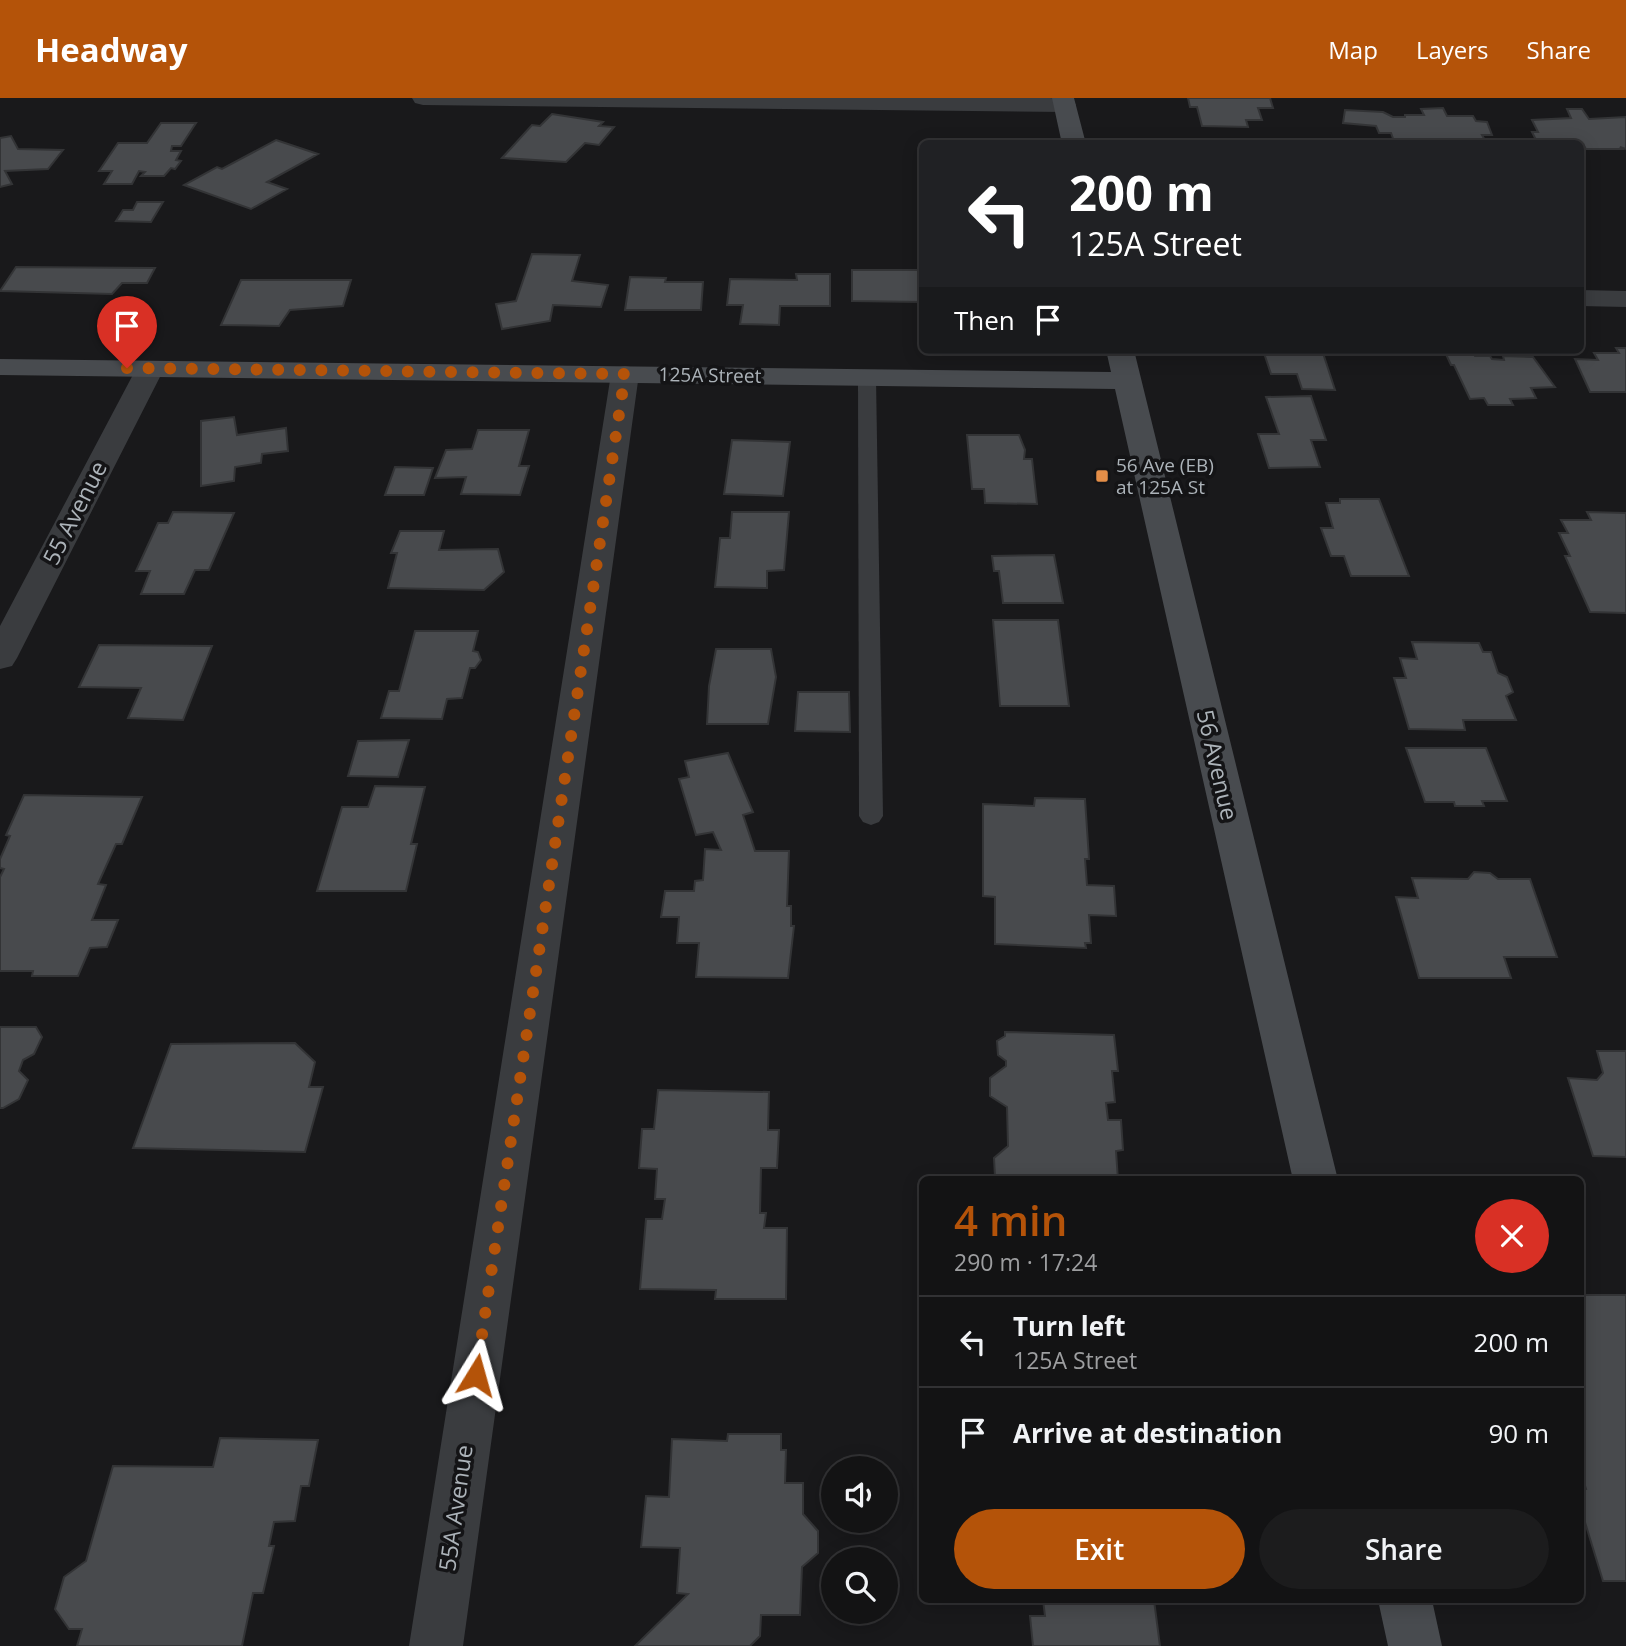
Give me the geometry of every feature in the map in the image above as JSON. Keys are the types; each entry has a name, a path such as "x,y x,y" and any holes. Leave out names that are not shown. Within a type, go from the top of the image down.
{"street":[{"path":"423,98 1064,102 1072,140"},
{"path":"1584,298 1626,299"},
{"name":"125A Street","path":"0,367 867,378 1123,366"},
{"name":"56 Avenue","path":"1123,366 1315,1176"},
{"name":"55 Avenue","path":"0,658 149,369"},
{"name":"55A Avenue","path":"436,1646 625,374"},
{"path":"1406,1603 1415,1646"}],"lane":[{"path":"867,378 870,816"}],"building":[{"path":"1188,98 1270,98 1273,108 1258,108 1262,120 1246,120 1248,127 1202,126 1197,107 1190,107"},
{"path":"1443,108 1447,116 1473,116 1476,121 1487,122 1492,135 1482,135 1485,140 1394,140 1391,133 1379,133 1376,126 1343,123 1345,110 1383,112 1393,117 1405,117 1424,115 1421,109"},
{"path":"1567,109 1582,109 1589,119 1626,117 1626,149 1586,149 1584,140 1536,140 1532,132 1538,132 1532,120 1571,118"},
{"path":"552,114 603,122 599,126 614,127 599,145 585,143 566,162 502,158 532,125 540,126"},
{"path":"161,123 196,123 181,146 172,146 171,151 181,151 176,160 181,161 175,169 171,168 164,176 141,176 145,172 139,171 132,184 104,184 112,171 99,171 118,143 147,143"},
{"path":"11,136 18,149 63,150 48,169 5,171 12,184 0,187 0,138"},
{"path":"276,140 318,154 267,182 287,189 251,209 184,185 217,167 222,169"},
{"path":"137,202 163,202 151,222 116,221 123,210 133,210"},
{"path":"532,254 580,255 572,281 608,285 601,307 553,305 550,321 502,329 496,304 516,301"},
{"path":"16,267 155,268 147,283 122,283 112,294 0,291"},
{"path":"852,270 919,270 919,302 852,301"},
{"path":"796,274 830,274 830,306 780,306 779,325 740,324 743,305 727,305 730,279 797,280"},
{"path":"630,277 666,278 665,282 703,282 701,310 625,310"},
{"path":"241,280 351,280 343,306 290,310 279,326 221,325"},
{"path":"1616,348 1626,348 1626,392 1590,392 1575,359 1598,360 1594,353 1619,353"},
{"path":"1264,354 1323,354 1335,390 1302,389 1297,374 1271,374"},
{"path":"1446,354 1474,354 1504,360 1503,356 1533,357 1555,387 1531,388 1536,398 1510,399 1513,405 1488,405 1484,398 1470,399 1454,365 1451,365"},
{"path":"1311,396 1326,440 1311,440 1320,467 1269,468 1258,434 1279,434 1266,397"},
{"path":"234,417 237,435 286,428 288,451 262,454 261,463 235,467 234,481 201,486 201,421"},
{"path":"478,430 529,430 519,466 529,466 520,495 461,494 466,477 435,478 446,450 472,449"},
{"path":"967,435 1019,435 1025,450 1024,459 1032,459 1037,504 985,503 984,489 972,489"},
{"path":"732,440 790,442 783,496 724,494"},
{"path":"395,467 433,468 424,495 385,495"},
{"path":"1340,499 1379,499 1409,576 1351,576 1344,556 1331,556 1321,528 1333,528 1326,503 1340,503"},
{"path":"173,512 234,513 209,570 195,570 184,594 141,594 150,571 136,571 158,523 168,523"},
{"path":"732,512 789,512 784,570 767,571 767,588 715,587 720,538 730,538"},
{"path":"1587,512 1626,513 1626,613 1590,612 1565,556 1570,556 1559,533 1568,533 1561,520 1591,520"},
{"path":"400,531 444,531 439,550 498,549 504,572 484,590 388,588 397,553 391,553"},
{"path":"1054,555 1063,603 1003,603 999,571 994,571 992,556"},
{"path":"993,620 1058,620 1069,706 1000,706"},
{"path":"415,631 478,631 473,651 478,652 481,660 475,668 470,668 462,698 447,699 442,719 381,718 389,691 399,691"},
{"path":"1412,642 1479,643 1483,652 1491,652 1498,673 1507,677 1513,692 1506,696 1516,720 1463,720 1465,730 1409,729 1394,678 1406,678 1400,658 1417,659"},
{"path":"99,645 212,646 183,720 128,718 141,688 79,687"},
{"path":"716,649 771,649 776,677 768,724 707,724 709,686"},
{"path":"798,692 849,692 850,732 795,731"},
{"path":"409,740 398,777 348,776 358,741"},
{"path":"1406,748 1486,748 1507,801 1482,801 1484,806 1425,802"},
{"path":"728,753 753,812 743,815 755,851 789,851 787,906 791,906 791,926 794,926 788,978 696,977 699,943 677,943 679,917 661,917 665,891 694,891 695,881 703,880 705,849 721,850 713,832 696,835 679,779 689,777 685,761"},
{"path":"375,786 425,787 411,844 417,844 406,891 317,891 342,807 368,807"},
{"path":"24,795 142,797 122,844 116,844 98,884 106,885 92,920 118,920 107,947 90,948 78,976 32,976 33,971 0,971 0,877 4,869 0,868 0,859 10,836 6,835"},
{"path":"1035,798 1085,799 1089,859 1085,859 1087,885 1114,886 1116,916 1089,915 1091,943 1085,943 1086,948 995,944 995,897 983,896 983,804 1034,806"},
{"path":"1474,872 1490,873 1498,879 1530,879 1557,957 1504,957 1511,978 1419,978 1396,897 1418,898 1412,878 1468,879"},
{"path":"0,1027 36,1027 42,1037 34,1054 23,1060 19,1071 28,1080 19,1099 3,1108 0,1108"},
{"path":"1005,1032 1114,1035 1118,1071 1112,1071 1115,1102 1106,1103 1108,1120 1121,1120 1123,1150 1116,1151 1118,1176 995,1176 994,1158 1008,1146 1007,1107 990,1096 990,1078 1006,1066 1006,1061 998,1055 997,1041 1005,1036"},
{"path":"295,1043 315,1062 309,1087 323,1087 305,1152 133,1148 171,1044"},
{"path":"1597,1051 1626,1051 1626,1157 1593,1156 1568,1078 1597,1080 1603,1073"},
{"path":"658,1090 769,1092 768,1130 779,1130 777,1168 761,1168 760,1213 766,1213 764,1228 787,1228 786,1299 715,1299 716,1290 640,1289 646,1219 662,1219 665,1199 655,1199 657,1169 639,1168 642,1129 654,1129"},
{"path":"1584,1295 1626,1295 1626,1581 1603,1581 1584,1519"},
{"path":"728,1434 781,1434 781,1450 786,1450 785,1483 803,1483 803,1514 818,1531 818,1553 802,1567 800,1615 761,1615 760,1636 750,1646 635,1646 688,1594 677,1593 680,1548 641,1547 646,1496 669,1497 672,1439 727,1441"},
{"path":"220,1438 318,1440 309,1486 301,1486 295,1521 274,1522 269,1546 274,1546 263,1593 253,1593 242,1646 77,1646 82,1629 69,1629 55,1609 64,1577 86,1561 113,1466 213,1467"},
{"path":"1043,1603 1154,1603 1160,1646 1033,1646 1030,1616 1045,1616"}],"place":[{"name":"56 Ave (EB) at 125A St","path":"1102,476"}],"route":[{"path":"127,368 625,374 476,1375"}]}
